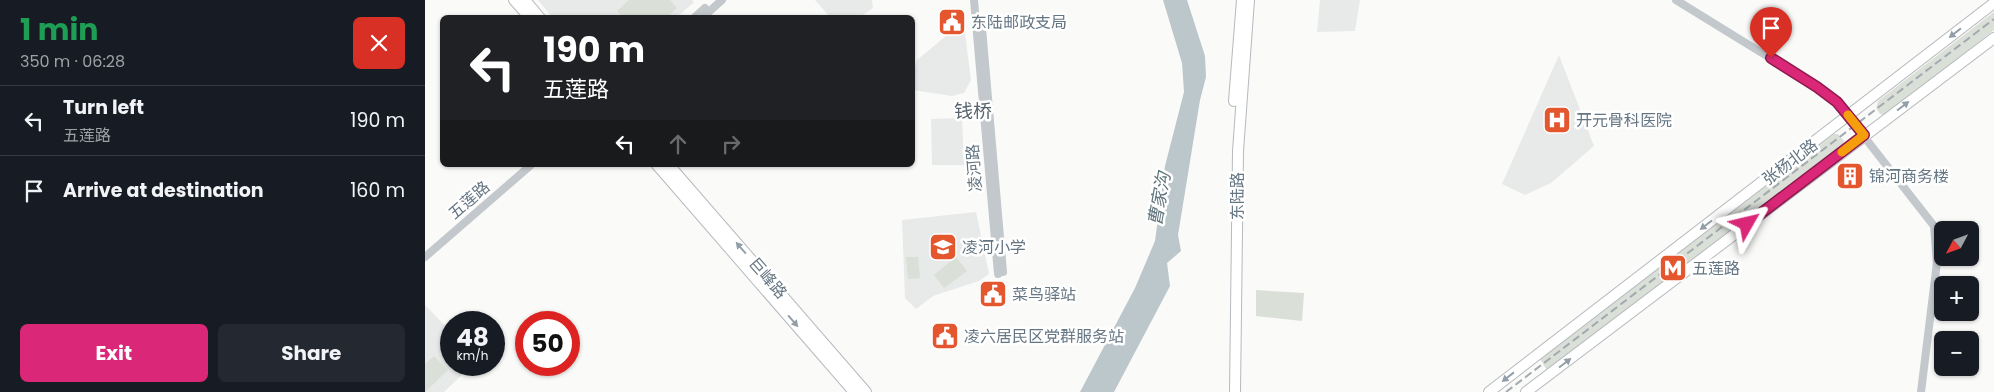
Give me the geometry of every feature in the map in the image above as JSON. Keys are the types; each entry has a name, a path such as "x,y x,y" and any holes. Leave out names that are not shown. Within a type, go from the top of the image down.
{"main road":[{"path":"514,0 527,15"},
{"path":"525,0 538,15"},
{"name":"东陆路","path":"1229,392 1231,168 1242,0"},
{"name":"东陆路","path":"1235,392 1237,159 1249,0"},
{"name":"张杨北路","path":"1489,392 1994,3"},
{"name":"张杨北路","path":"1526,392 1994,38"},
{"name":"巨峰路","path":"659,167 855,392"},
{"name":"巨峰路","path":"671,167 866,392"}],"street":[{"path":"697,15 714,0"},
{"path":"705,15 722,0"},
{"name":"凌河路","path":"974,0 1000,273 979,0"},
{"path":"1676,0 1817,87 1837,102 1934,226 1937,262 1921,392"},
{"name":"五莲路","path":"425,252 522,167"},
{"name":"五莲路","path":"425,257 529,167"}],"shaded area":[{"path":"538,0 692,0 694,2 679,15 550,15"},
{"path":"629,0 670,0 677,8 669,15 621,15 617,11"},
{"path":"815,0 872,0 873,8 863,15 828,15"},
{"name":"曹家沟","path":"1163,0 1187,0 1205,56 1206,77 1200,100 1178,235 1181,251 1167,263 1170,286 1114,392 1080,392 1135,288 1155,241 1165,166 1184,92 1182,63"},
{"path":"1320,0 1360,0 1355,31 1317,32"},
{"path":"1994,12 1994,30 1888,113 1880,114 1876,108 1878,101"},
{"path":"965,34 971,80 964,93 952,96 915,90 915,68 917,60 946,36"},
{"name":"开元骨科医院","path":"1559,55 1594,146 1551,183 1525,195 1502,184"},
{"path":"962,118 964,165 932,165 931,119"},
{"path":"1834,134 1838,134 1844,141 1843,146 1547,370 1540,359"},
{"name":"凌河小学","path":"976,212 989,274 979,281 933,296 916,309 905,298 902,220"},
{"path":"906,257 918,257 920,278 908,279"},
{"path":"956,257 967,271 944,288 934,275"},
{"path":"1256,290 1304,293 1302,321 1256,316"},
{"path":"425,305 440,321 440,376 461,376 444,392 425,392"},
{"path":"434,356 440,362 440,376 442,376 425,392 425,364"}],"railway":[{"path":"1506,392 1994,19"}],"slow traffic":[{"path":"1842,152 1864,135 1848,115"}],"place":[{"name":"东陆邮政支局","path":"952,22"},
{"name":"开元骨科医院","path":"1557,120"},
{"name":"锦河商务楼","path":"1850,176"},
{"name":"凌河小学","path":"943,247"},
{"name":"五莲路","path":"1673,268"},
{"name":"菜鸟驿站","path":"993,294"},
{"name":"凌六居民区党群服务站","path":"945,336"}],"district":[{"name":"钱桥","path":"973,111"}],"route":[{"path":"1747,224 1864,135 1837,102 1771,58"}]}
